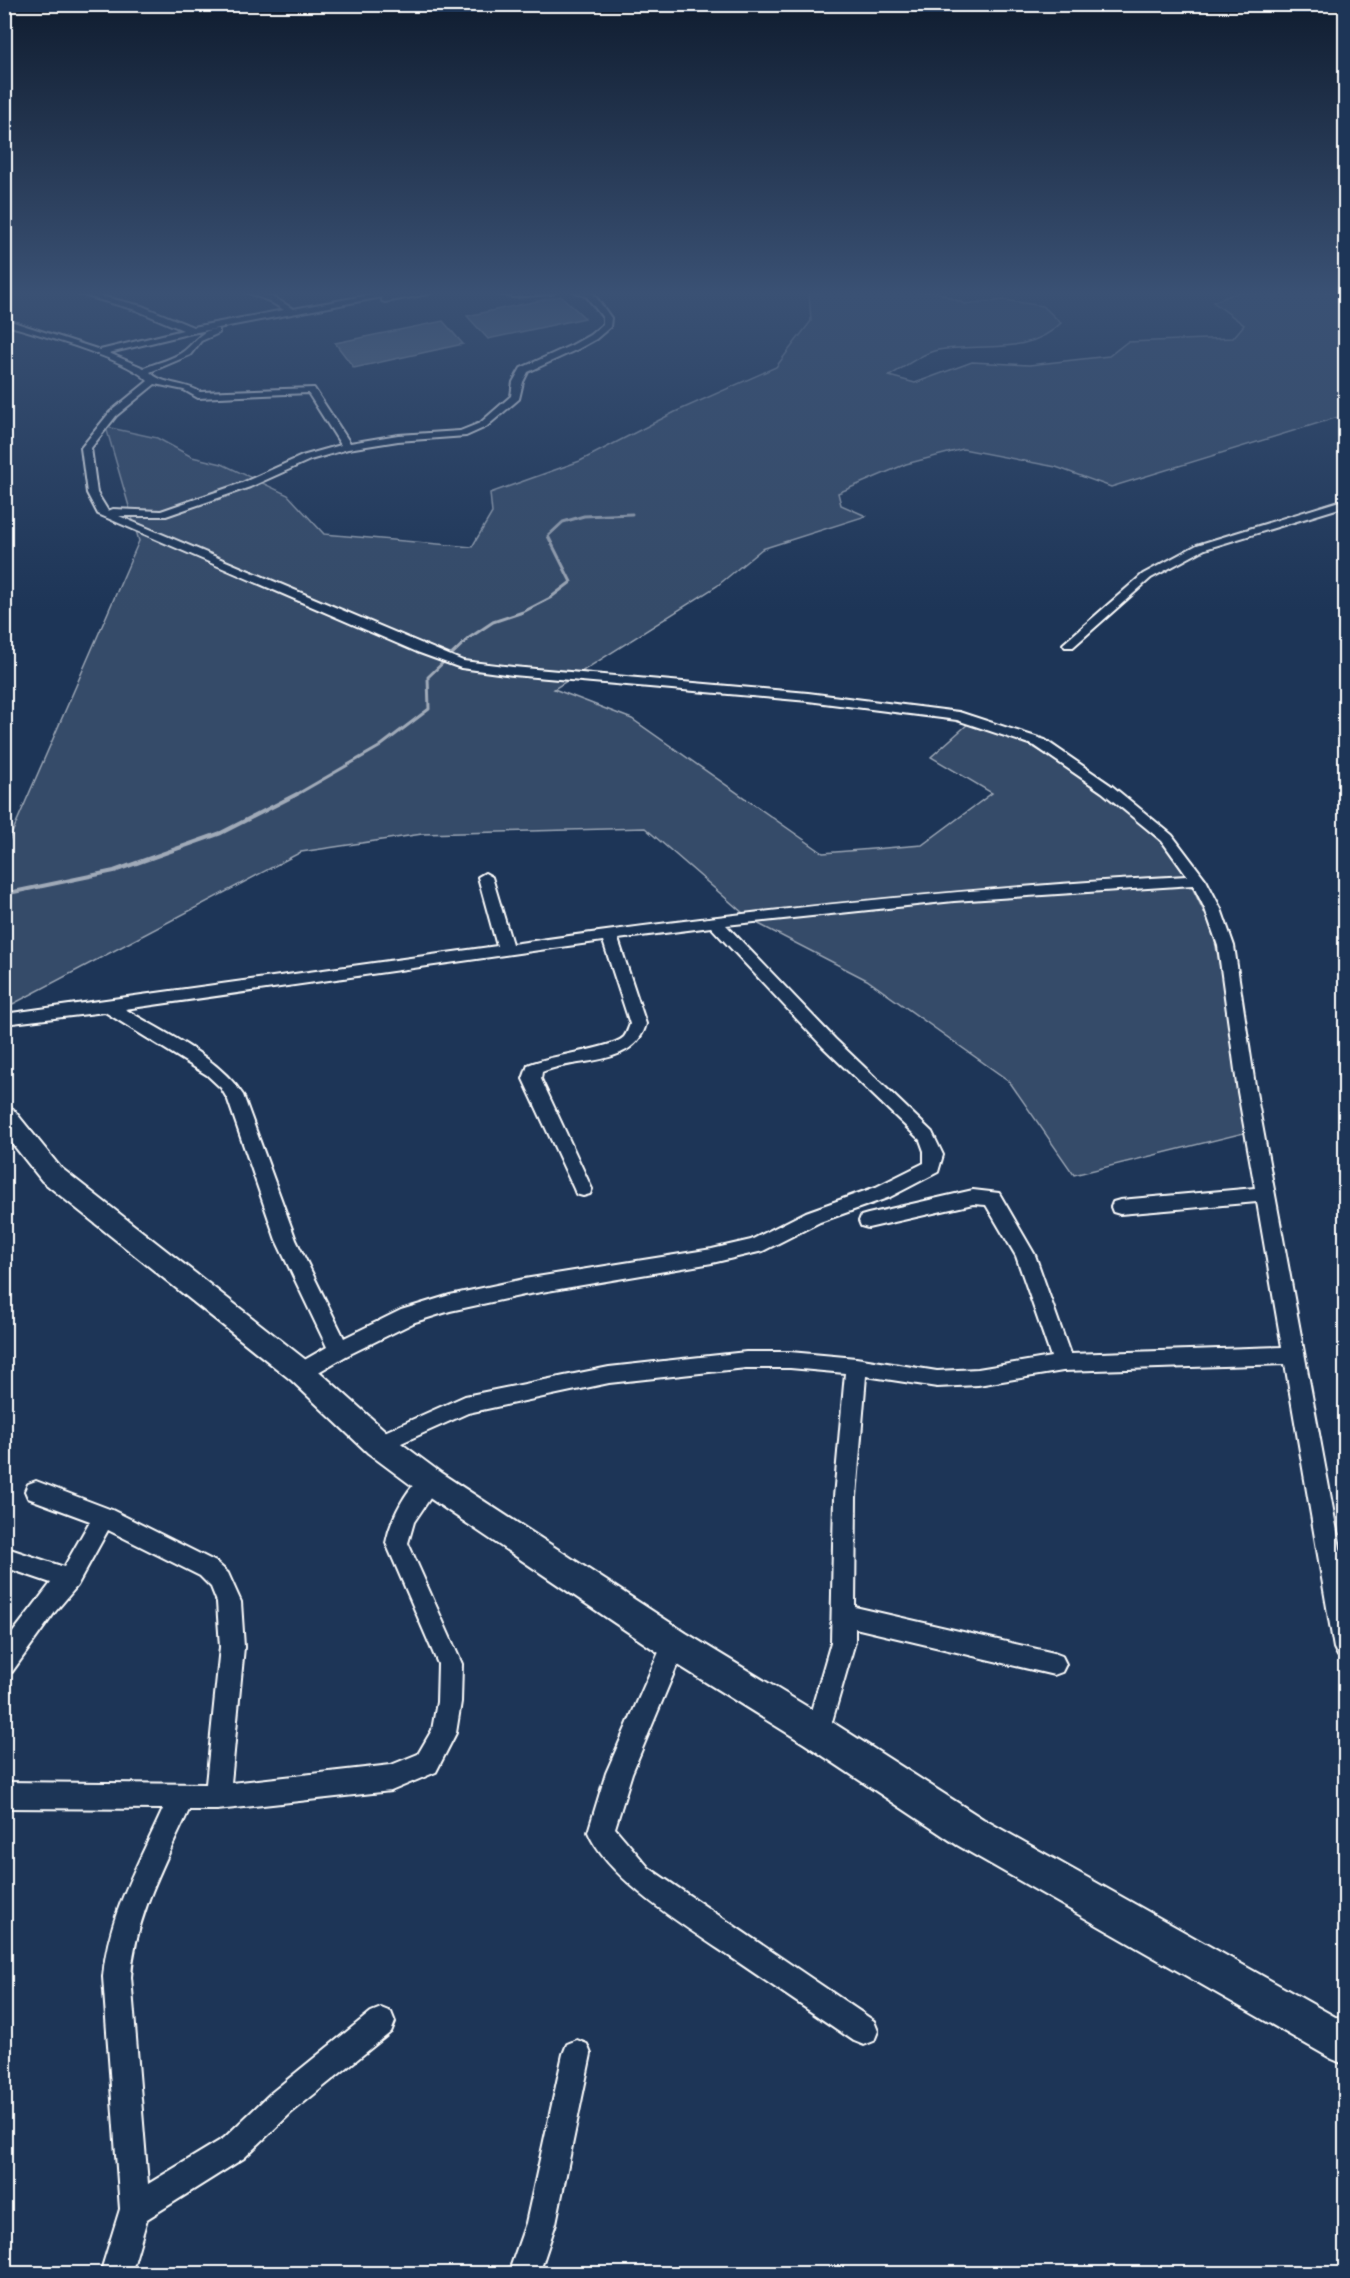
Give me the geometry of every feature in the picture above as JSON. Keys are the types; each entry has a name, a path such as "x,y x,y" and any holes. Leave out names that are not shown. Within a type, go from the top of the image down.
{"main road":[{"path":"4,1115 51,1174 301,1372 379,1444 430,1482 674,1644 817,1732 970,1832 1346,2045"}],"street":[{"path":"132,398 113,414 86,448 92,493 102,512 421,649 461,664 513,671 808,697 958,716 1040,743 1142,816 1167,838 1198,880 1213,909 1226,946 1265,1194 1346,1648"},
{"path":"316,398 347,446"},
{"path":"102,512 162,514 246,485 306,458 347,446 398,438 454,436 483,425 514,398"},
{"path":"1069,644 1147,576 1201,547 1346,502"},
{"path":"485,877 506,950"},
{"path":"4,1019 714,921 1020,889 1198,880"},
{"path":"301,1372 339,1350 408,1316 450,1303 524,1287 712,1256 756,1246 813,1216 883,1192 932,1167 935,1159 933,1147 926,1136 829,1042 714,921"},
{"path":"583,1189 532,1079 534,1069 544,1064 611,1049 627,1043 635,1035 638,1024 609,935"},
{"path":"108,1006 213,1071 227,1084 237,1099 286,1240 339,1350"},
{"path":"1120,1208 1265,1194"},
{"path":"868,1221 973,1197 992,1198 1025,1255 1063,1363"},
{"path":"379,1444 465,1404 609,1375 746,1360 790,1360 856,1366 937,1378 978,1377 1063,1363 1293,1355"},
{"path":"817,1732 843,1642 845,1497 856,1366"},
{"path":"4,1795 217,1797 391,1778 427,1763 444,1733 449,1702 450,1664 397,1543 404,1514 430,1482"},
{"path":"36,1491 104,1517 208,1569 220,1580 229,1602 232,1647 217,1797"},
{"path":"4,1664 47,1604 69,1579 104,1517"},
{"path":"4,1557 69,1579"},
{"path":"844,1615 1054,1664"},
{"path":"674,1644 619,1773 602,1832 640,1877 864,2031"},
{"path":"115,2274 135,2210 117,1977 119,1950 126,1921 181,1798"},
{"path":"135,2210 234,2148 280,2103 381,2022"},
{"path":"523,2274 541,2223 577,2054"}],"shaded area":[{"path":"706,398 1345,398 1345,415 1111,487 1056,467 963,449 906,464 838,493 841,505 866,516 762,549 717,586 554,689 632,719 823,853 922,845 992,793 931,757 969,723 1016,737 1094,782 1178,858 1213,931 1252,1131 1074,1175 1009,1081 867,980 751,920 645,828 422,834 301,852 11,1005 5,996 5,849 139,541 106,427 157,438 192,457 222,464 288,495 324,534 472,547 492,513 490,493 580,461"}],"waterway":[{"path":"294,796 379,747 429,709 428,677 469,638 493,622 523,612 550,598 571,582 548,536 563,522 584,516 632,514"},
{"path":"4,894 114,871 221,833 297,794"}]}
